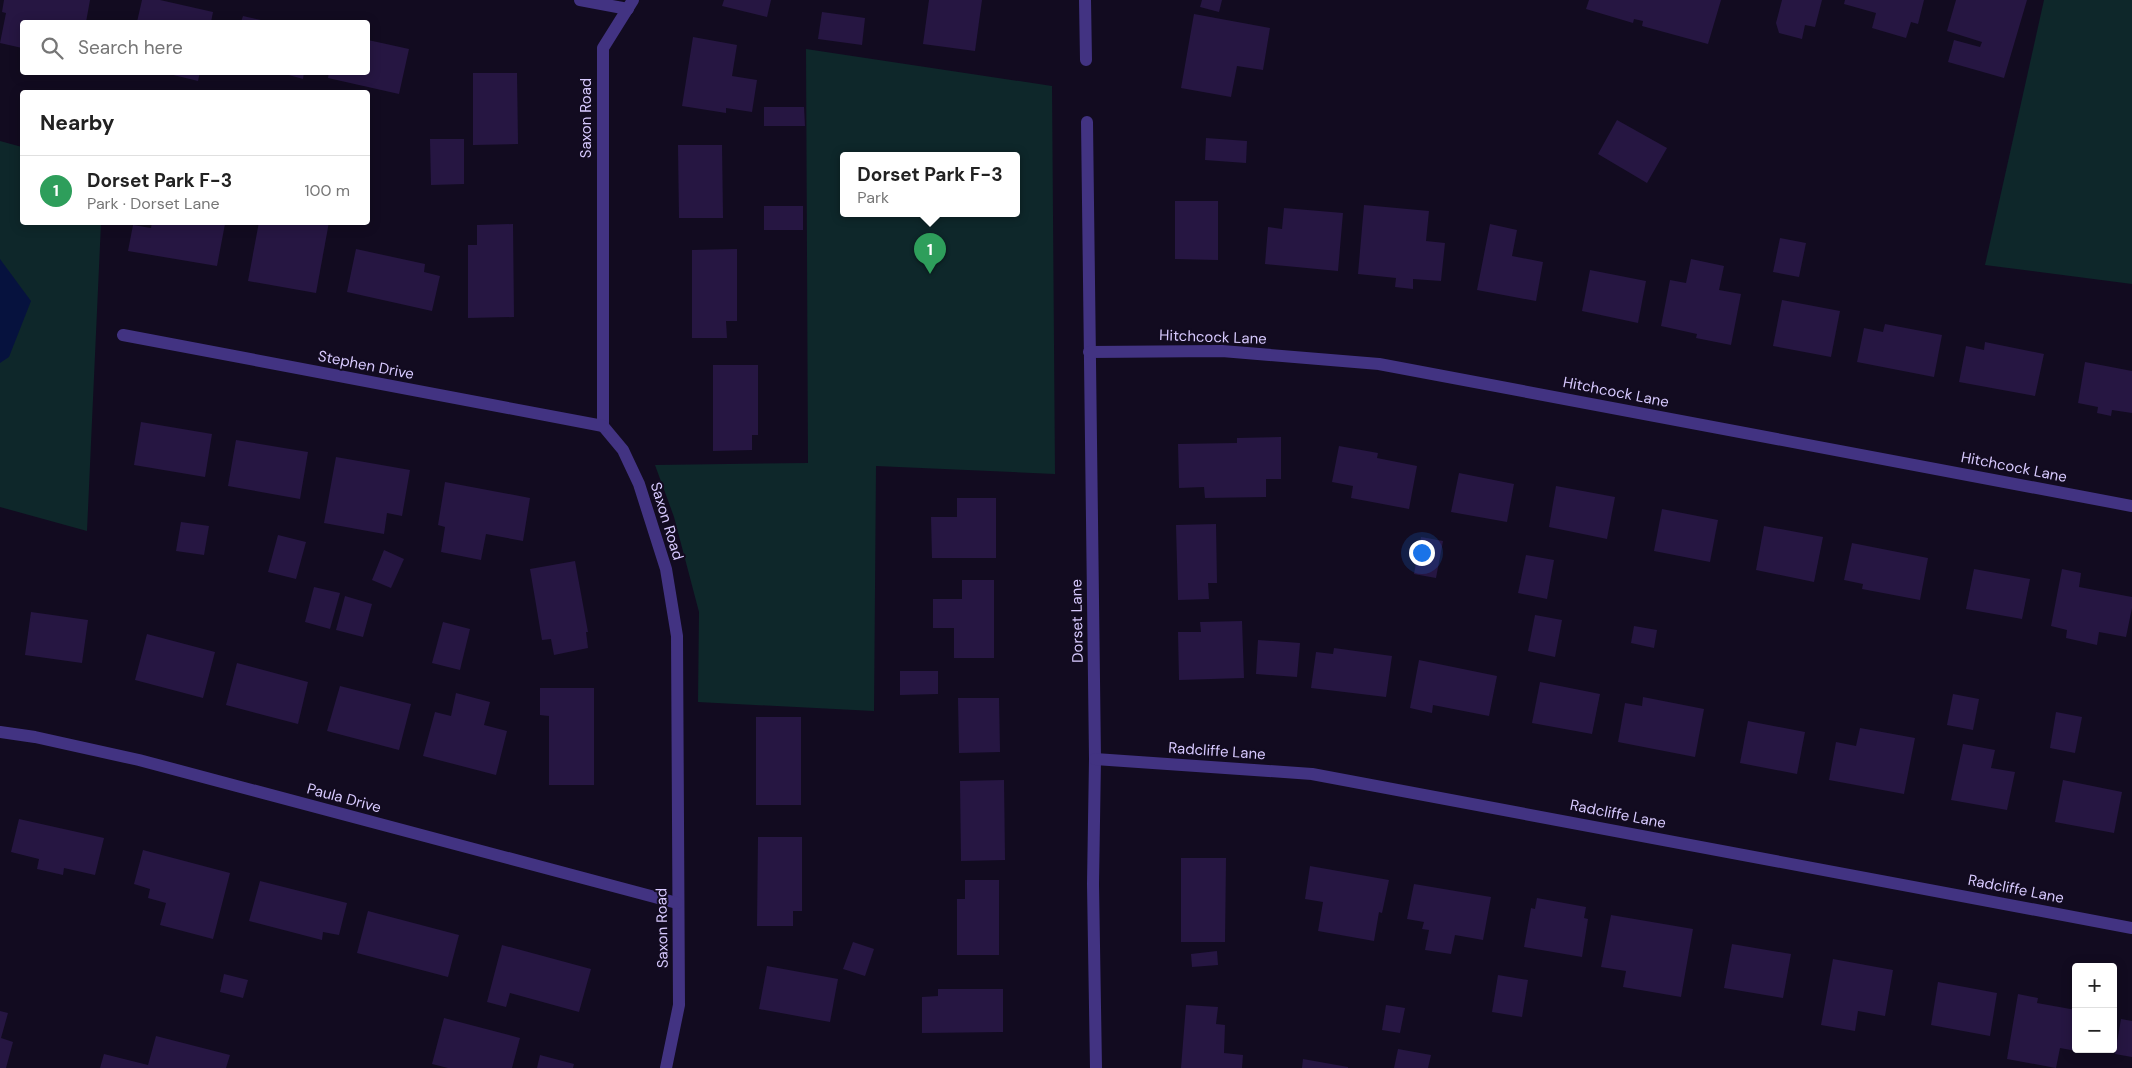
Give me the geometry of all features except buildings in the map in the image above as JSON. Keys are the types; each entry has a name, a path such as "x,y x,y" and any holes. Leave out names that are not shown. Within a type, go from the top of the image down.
{"street":[{"path":"580,0 630,4"},
{"path":"1085,0 1086,60"},
{"name":"Saxon Road","path":"630,4 603,48 603,426 623,450 639,484 666,569 677,636 679,1004 666,1068"},
{"name":"Dorset Lane","path":"1087,122 1095,758 1093,884 1096,1068"},
{"name":"Stephen Drive","path":"123,336 603,426"},
{"name":"Hitchcock Lane","path":"1089,352 1222,351 1379,364 2132,506"},
{"name":"Paula Drive","path":"0,732 35,737 139,760 677,903"},
{"name":"Radcliffe Lane","path":"1095,758 1312,774 2132,928"}],"green space":[{"path":"2044,0 2132,0 2132,284 1985,265"},
{"path":"806,49 1052,86 1055,474 876,466 874,711 698,702 699,612 674,517 655,465 808,463"},
{"path":"0,141 20,146 20,225 101,225 87,531 0,507"}],"shaded area":[{"path":"0,259 31,301 9,357 0,363"}],"place":[{"name":"Dorset Park F-3","path":"930,274"}]}
